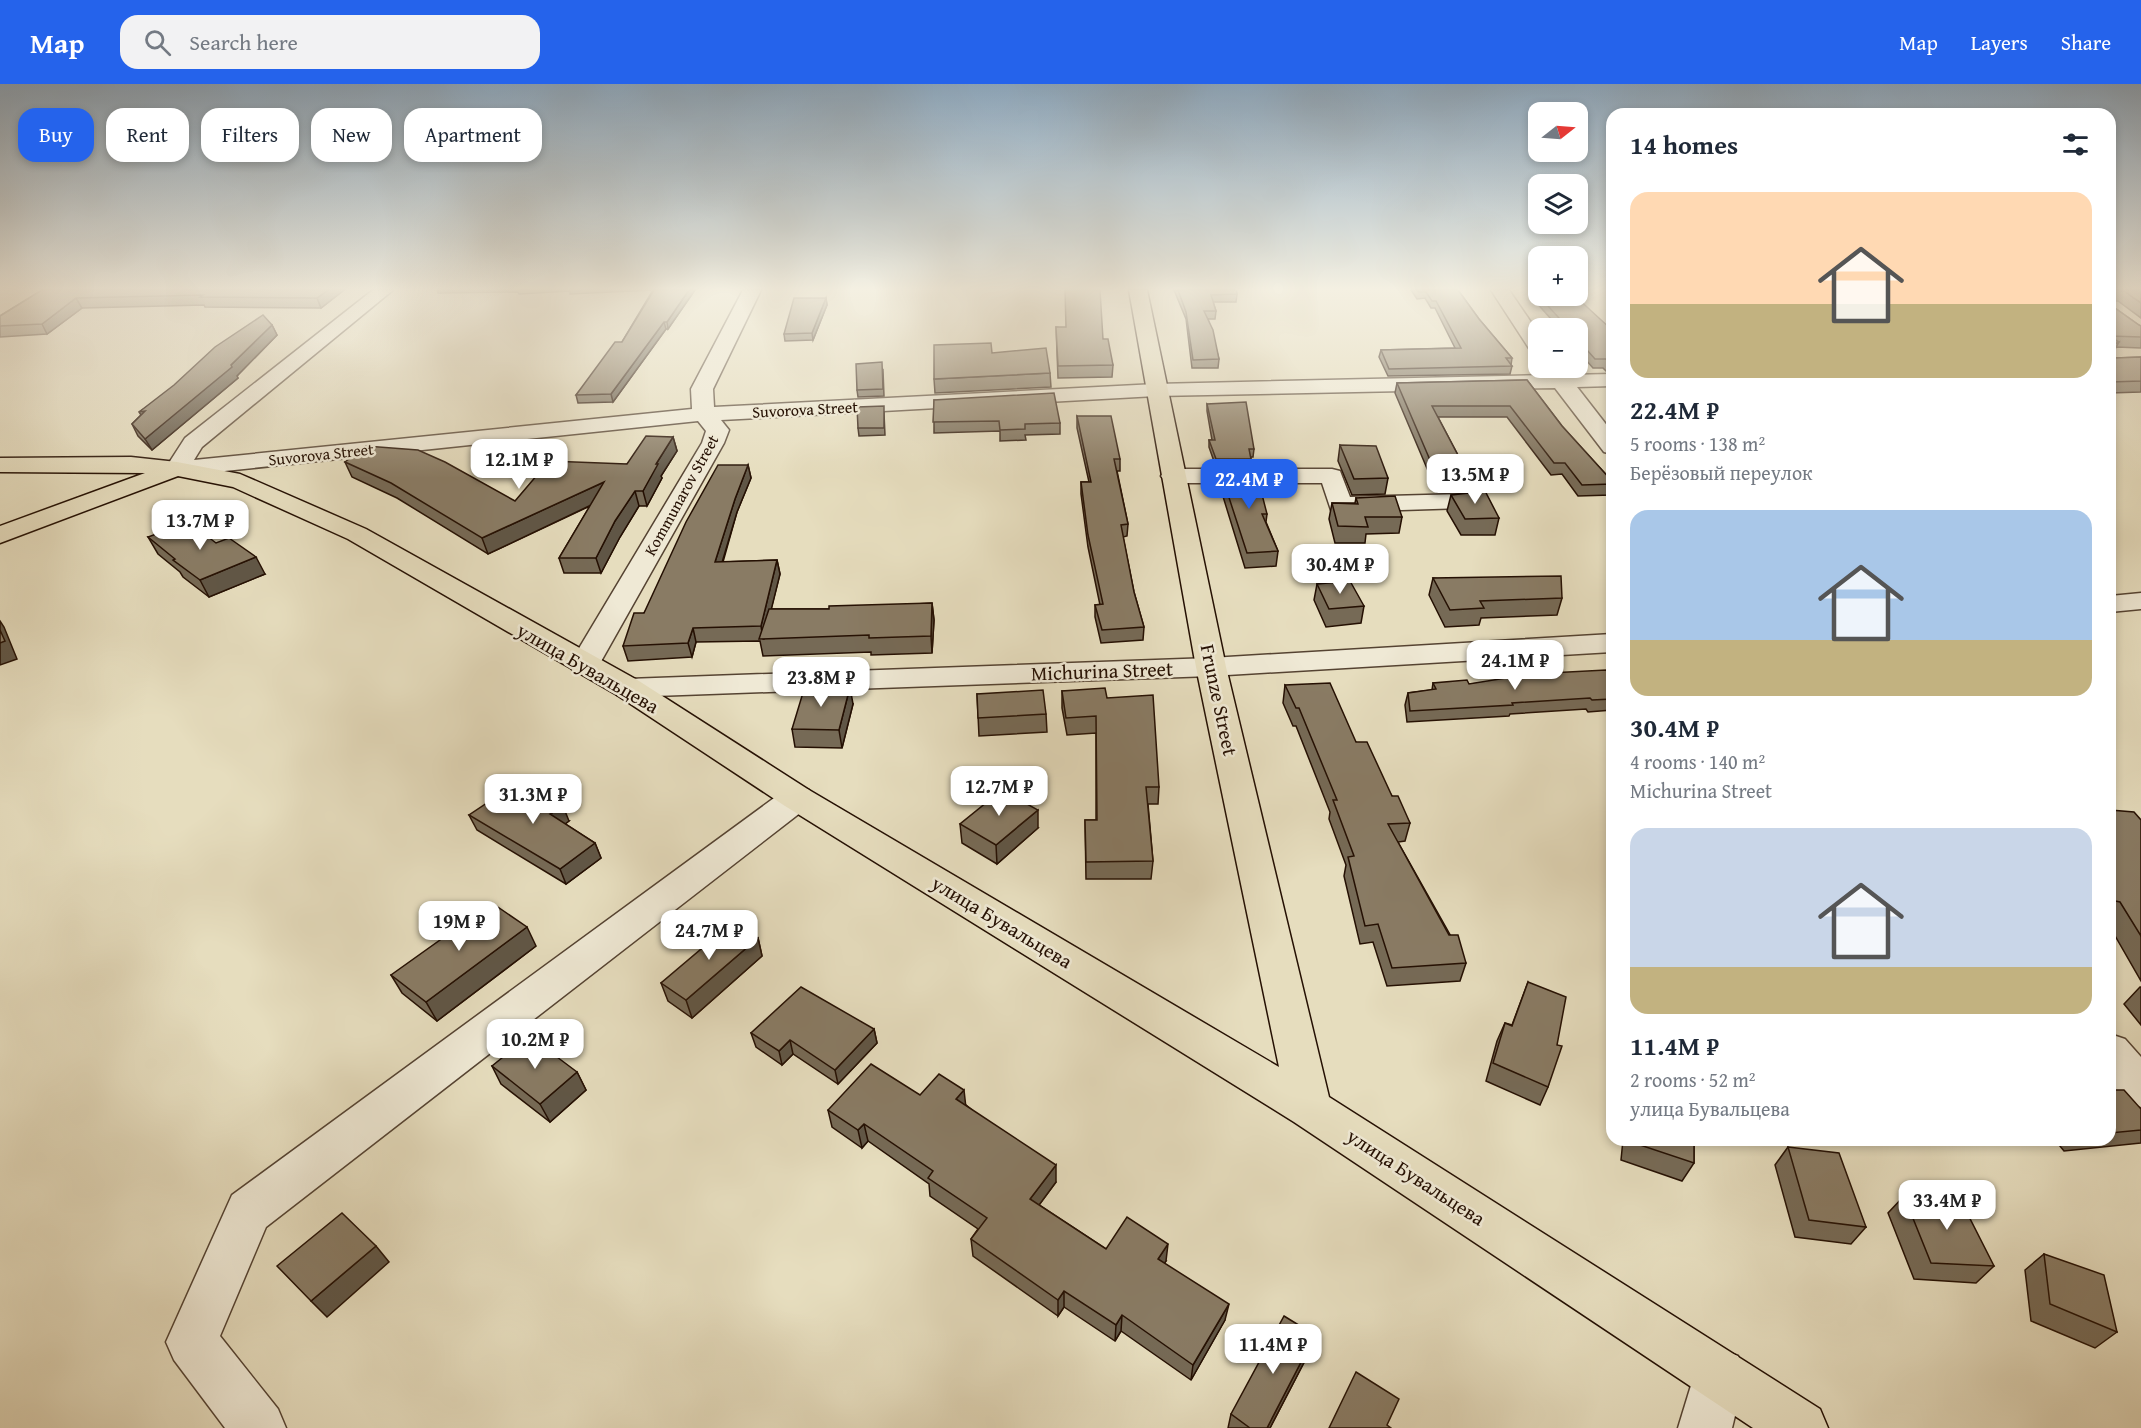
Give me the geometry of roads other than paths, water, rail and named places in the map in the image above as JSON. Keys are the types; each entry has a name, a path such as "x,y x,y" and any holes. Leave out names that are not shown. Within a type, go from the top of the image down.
{"main road":[{"name":"Frunze Street","path":"1149,353 1210,667 1310,1108"},
{"name":"Suvorova Street","path":"0,465 131,464 177,469"},
{"path":"0,535 177,469"},
{"name":"улица Бувальцева","path":"177,469 240,481 357,534 628,688 797,798 1310,1108 1801,1428"}],"street":[{"path":"177,469 193,443 306,353"},
{"name":"Kommunarov Street","path":"584,665 713,444 718,430 703,414 702,389 720,353"},
{"name":"Suvorova Street","path":"177,469 703,414 1156,390 1528,376"},
{"path":"1558,378 1606,439"},
{"name":"Suvorova Street","path":"1588,378 1606,379"},
{"path":"1173,476 1332,476 1340,505 1464,501"},
{"path":"2116,603 2141,601"},
{"name":"Michurina Street","path":"628,688 1210,667 1606,643"},
{"path":"259,1428 192,1342 249,1212 797,798"},
{"path":"2116,1059 2141,1088"},
{"path":"1705,1428 1719,1375"}]}
